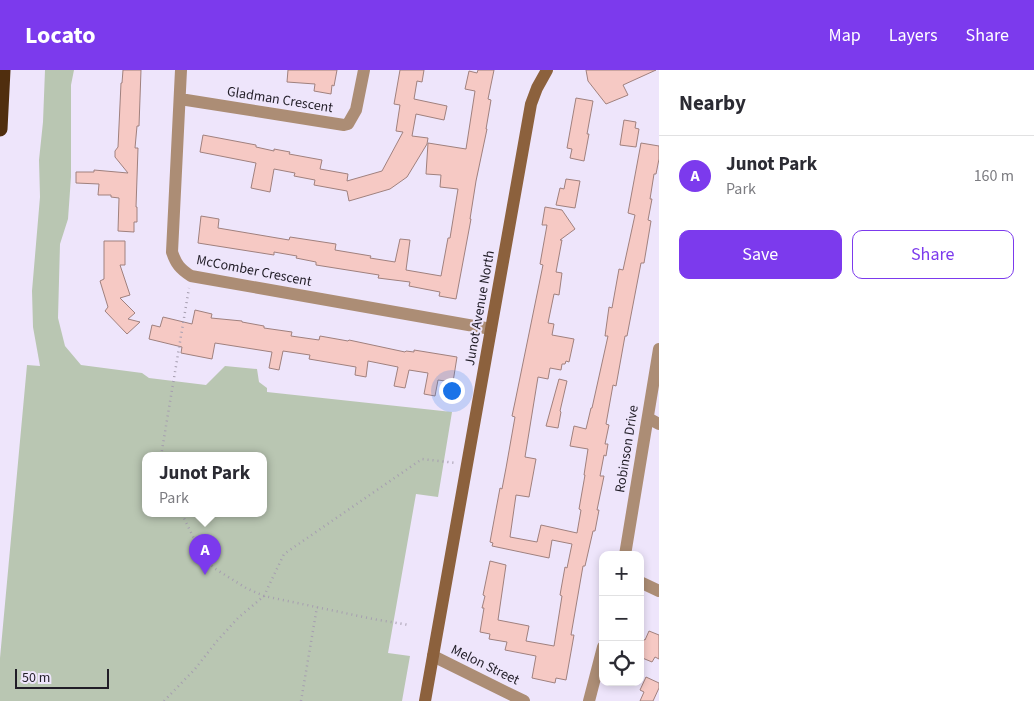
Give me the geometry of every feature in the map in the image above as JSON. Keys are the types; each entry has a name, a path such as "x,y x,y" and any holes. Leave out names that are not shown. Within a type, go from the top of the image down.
{"highway":[{"path":"0,129 3,70"}],"main road":[{"name":"Junot Avenue North","path":"425,701 531,104 547,70"}],"street":[{"name":"McComber Crescent","path":"182,70 172,252 175,262 181,270 190,276 491,329"},
{"name":"Gladman Crescent","path":"180,99 344,125 348,124 356,110 364,70"},
{"name":"Robinson Drive","path":"626,551 653,421 659,349"},
{"path":"644,584 659,591"},
{"name":"Melon Street","path":"432,656 524,701"},
{"path":"589,701 599,662"}],"path":[{"path":"162,452 190,276"},
{"path":"164,701 195,669 238,618 264,596 284,554 422,460 466,464"},
{"path":"183,517 202,555 214,568 246,588 264,596 409,625"},
{"path":"301,701 317,607"}],"green space":[{"path":"45,70 74,70 71,85 71,177 68,219 60,244 58,318 65,346 81,365 142,373 149,378 206,385 225,366 257,369 259,382 267,388 267,392 452,412 438,497 416,494 388,653 410,656 402,701 0,701 0,658 27,365 40,366 33,327 32,291 40,197 39,160"}],"building":[{"path":"123,70 141,70 139,126 137,126 135,148 138,148 137,222 134,222 134,232 118,231 119,198 111,197 111,195 98,195 99,184 76,183 76,172 94,172 94,170 128,173 115,157 115,151 118,147"},
{"path":"288,70 337,70 331,94 314,91 315,84 287,82"},
{"path":"400,70 424,70 422,82 417,81 414,99 447,106 444,120 416,114 412,136 428,138 427,144 407,177 390,189 349,201 347,191 314,185 315,180 294,176 295,173 274,169 270,192 251,188 256,163 200,152 203,135 322,160 320,169 348,174 347,181 382,171 403,132 396,131 400,105 394,104"},
{"path":"478,70 494,70 488,99 491,100 487,129 456,299 439,296 440,292 409,286 410,282 378,278 379,275 316,265 316,262 296,258 297,256 274,252 274,255 198,243 201,216 219,219 218,228 289,240 290,237 336,244 335,250 395,262 400,239 410,240 406,270 441,276 448,238 450,238 458,189 440,187 441,175 426,174 428,143 466,149 475,91 465,89 469,71 477,73"},
{"path":"586,70 656,70 623,85 628,95 606,104 588,81"},
{"path":"576,98 593,101 584,161 570,158 572,149 567,148"},
{"path":"624,120 636,122 635,128 639,129 636,147 620,145"},
{"path":"641,143 659,146 659,159 656,174 654,174 650,199 652,199 648,220 651,221 644,263 641,263 616,386 613,385 606,424 609,425 605,444 608,444 600,476 604,476 597,510 599,510 585,566 583,566 571,635 574,635 566,680 556,678 555,683 532,678 536,656 505,650 507,642 489,639 490,634 480,632 485,596 483,595 490,561 506,565 498,620 529,626 526,641 554,646 562,596 560,595 565,567 567,568 572,544 552,540 549,558 492,546 493,543 490,542 515,417 512,416 543,265 540,264 547,225 542,225 545,207 562,210 575,229 560,240 562,240 556,272 562,273 559,295 554,294 548,323 554,324 552,335 574,339 569,362 566,361 565,364 562,364 561,370 550,368 548,379 538,377 525,457 536,459 529,497 516,495 510,537 537,542 541,525 577,533 588,449 570,446 574,426 586,429 592,408 608,336 605,336 609,307 612,308 619,269 623,270 635,215 628,213"},
{"path":"566,179 580,181 575,208 556,205 560,188 564,189"},
{"path":"104,241 125,241 125,265 120,265 130,295 120,298 135,313 128,319 140,322 127,334 105,311 108,307 100,281 104,279"},
{"path":"195,310 212,314 211,318 242,321 264,326 264,328 292,332 291,336 319,340 320,336 405,352 414,352 414,350 457,357 453,382 438,380 435,396 424,394 428,373 409,370 405,388 394,386 398,367 368,361 366,377 355,375 356,367 309,359 310,355 283,351 279,370 269,368 272,352 215,343 212,359 181,353 182,347 149,339 152,325 160,327 163,317 192,324"},
{"path":"559,379 567,381 558,428 546,426"},
{"path":"649,631 659,635 659,659 655,657 652,662 644,659 645,640"},
{"path":"646,677 659,683 659,688 653,701 640,701 644,692 640,690 642,686 644,686"}],"place":[{"name":"Junot Park","path":"205,575"}]}
